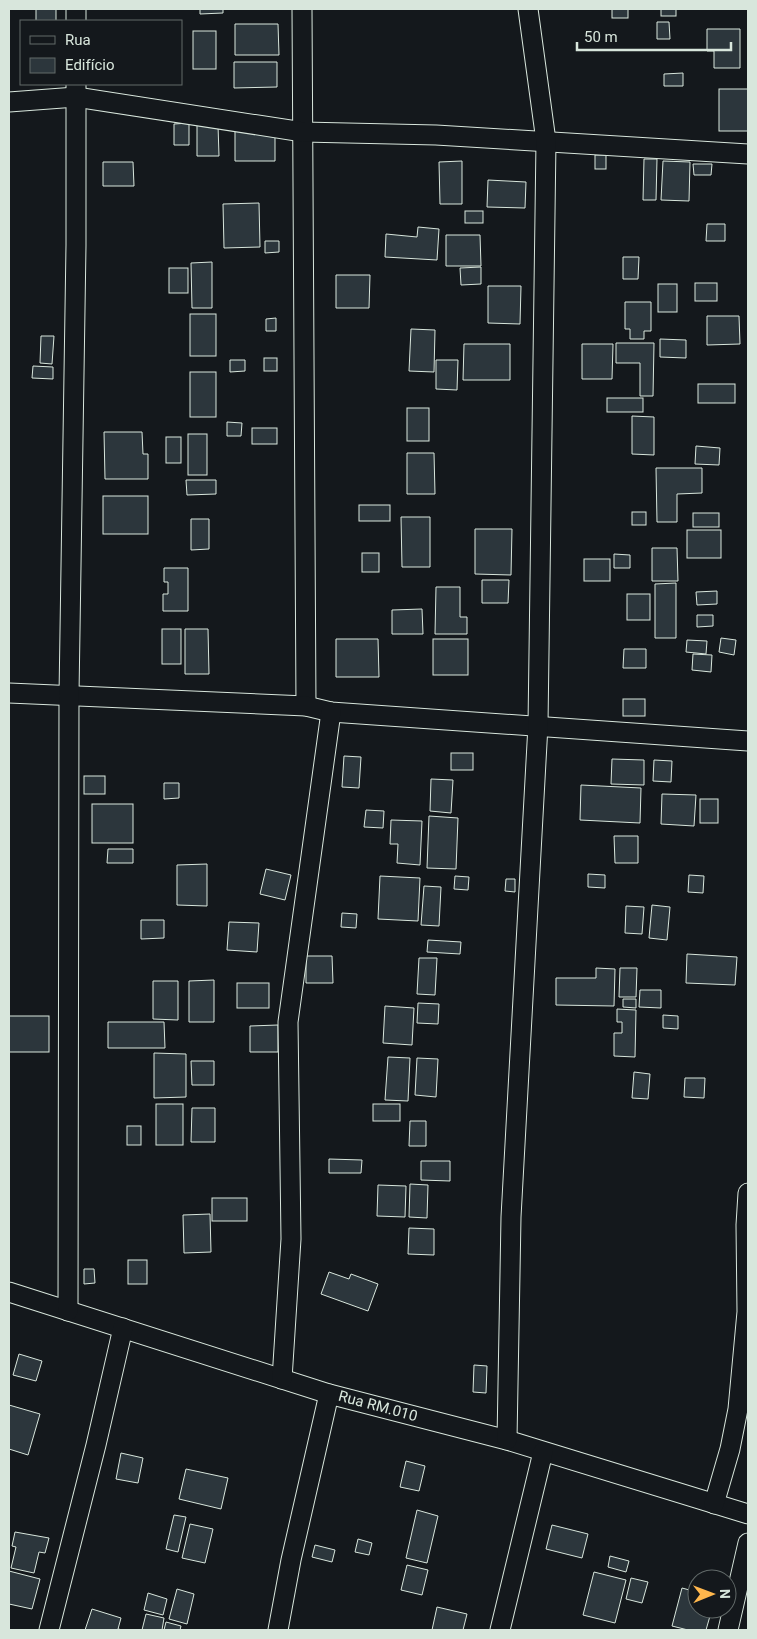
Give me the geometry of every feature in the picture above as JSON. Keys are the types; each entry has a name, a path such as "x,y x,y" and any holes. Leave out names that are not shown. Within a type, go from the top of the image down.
{"street":[{"path":"302,9 306,706"},
{"path":"506,1440 511,1217 538,726 546,141 528,9"},
{"path":"68,1311 69,695 76,245 76,90"},
{"path":"9,102 76,90 302,132 436,135 748,154"},
{"path":"9,693 306,706 331,712 748,741"},
{"path":"282,1379 291,1239 288,1022 331,712"},
{"path":"714,1504 730,1449 738,1409 747,1312 748,1193"},
{"name":"Rua RM.010","path":"9,1292 329,1394 506,1440 748,1514"},
{"path":"49,1630 96,1445 123,1328"},
{"path":"278,1630 291,1560 329,1394"},
{"path":"500,1630 543,1452"},
{"path":"728,1630 748,1544"}],"building":[{"path":"36,9 56,9 56,20 36,20"},
{"path":"200,9 223,9 223,13 200,14"},
{"path":"612,9 628,9 628,18 612,18"},
{"path":"661,9 676,9 676,16 661,16"},
{"path":"657,22 669,22 670,39 657,39"},
{"path":"235,24 278,24 279,55 235,55"},
{"path":"707,29 740,29 740,68 714,68 714,51 707,51"},
{"path":"193,31 216,31 216,69 193,69"},
{"path":"234,62 277,62 277,87 234,88"},
{"path":"683,73 683,86 664,86 664,74"},
{"path":"719,89 748,89 748,131 719,131"},
{"path":"189,123 189,145 174,145 174,124"},
{"path":"197,125 218,125 219,156 197,156"},
{"path":"275,130 275,161 235,161 235,131"},
{"path":"595,155 606,155 606,169 595,169"},
{"path":"644,159 657,159 656,200 643,200"},
{"path":"462,161 462,204 440,204 439,162"},
{"path":"663,161 690,162 689,201 661,200"},
{"path":"103,162 133,162 134,186 103,186"},
{"path":"693,164 712,164 711,175 694,175"},
{"path":"488,180 526,182 525,208 487,207"},
{"path":"259,203 260,247 224,248 223,204"},
{"path":"465,211 483,211 483,223 465,223"},
{"path":"707,224 725,224 725,241 706,241"},
{"path":"418,227 439,229 437,260 385,257 386,234 417,237"},
{"path":"446,235 480,235 481,266 446,266"},
{"path":"265,241 279,241 279,252 265,253"},
{"path":"623,257 639,257 638,279 623,279"},
{"path":"212,262 212,308 192,308 191,263"},
{"path":"481,267 481,284 461,285 460,268"},
{"path":"169,268 188,268 188,293 169,293"},
{"path":"336,275 370,275 369,308 336,308"},
{"path":"695,283 717,283 717,301 695,301"},
{"path":"658,284 677,284 677,312 658,312"},
{"path":"488,286 521,286 520,324 488,323"},
{"path":"625,302 651,302 651,331 644,331 644,339 630,339 630,329 625,329"},
{"path":"190,314 216,314 216,356 190,356"},
{"path":"707,316 739,316 740,344 707,345"},
{"path":"276,318 276,331 266,331 266,319"},
{"path":"411,329 435,330 434,372 409,371"},
{"path":"41,336 54,336 52,364 40,363"},
{"path":"660,339 686,340 686,358 660,357"},
{"path":"616,343 654,343 653,396 640,396 640,363 616,363"},
{"path":"464,344 510,344 510,380 463,380"},
{"path":"582,344 613,344 612,379 582,379"},
{"path":"264,358 277,358 277,371 264,371"},
{"path":"230,360 245,360 245,371 230,372"},
{"path":"436,360 458,360 457,390 436,389"},
{"path":"33,366 53,367 53,379 32,378"},
{"path":"190,372 216,372 216,417 190,417"},
{"path":"698,384 735,384 735,403 698,403"},
{"path":"607,398 643,398 643,412 607,412"},
{"path":"407,408 429,408 429,441 407,441"},
{"path":"632,416 654,417 654,455 632,454"},
{"path":"227,422 242,423 241,436 227,436"},
{"path":"252,428 277,428 277,444 252,444"},
{"path":"104,432 142,432 143,454 148,454 148,479 105,479"},
{"path":"188,434 207,434 207,475 188,475"},
{"path":"166,437 181,437 181,463 166,463"},
{"path":"696,446 720,448 719,465 695,464"},
{"path":"407,453 434,453 435,494 407,494"},
{"path":"656,468 702,468 702,493 677,494 677,522 657,522"},
{"path":"186,480 216,480 216,494 187,495"},
{"path":"103,496 148,496 148,534 103,534"},
{"path":"359,505 390,505 390,521 359,521"},
{"path":"632,512 646,512 646,525 632,525"},
{"path":"693,513 719,513 719,527 693,527"},
{"path":"401,517 430,517 430,567 402,567"},
{"path":"191,519 209,519 209,549 191,550"},
{"path":"475,529 512,529 511,575 475,574"},
{"path":"687,530 721,530 721,558 687,558"},
{"path":"652,548 677,548 678,581 652,581"},
{"path":"362,553 379,553 379,572 362,572"},
{"path":"614,554 630,555 630,568 614,568"},
{"path":"584,559 610,559 610,581 584,581"},
{"path":"164,568 188,568 188,611 163,611 163,594 168,594 168,582 164,582"},
{"path":"482,580 509,580 508,603 482,603"},
{"path":"676,583 676,638 655,638 655,584"},
{"path":"436,587 460,587 460,617 467,617 467,634 435,634"},
{"path":"717,591 717,604 697,605 696,592"},
{"path":"627,594 650,594 650,620 627,620"},
{"path":"422,609 423,634 392,634 392,610"},
{"path":"697,615 713,615 713,626 697,627"},
{"path":"162,629 181,629 181,664 162,664"},
{"path":"185,629 208,629 209,674 185,674"},
{"path":"721,638 736,640 734,655 719,652"},
{"path":"336,639 378,639 379,677 336,677"},
{"path":"433,639 468,639 468,675 433,675"},
{"path":"687,640 707,641 706,654 686,652"},
{"path":"624,649 646,649 646,668 623,668"},
{"path":"693,654 712,655 711,672 692,670"},
{"path":"623,699 645,699 645,716 623,716"},
{"path":"451,753 473,753 473,770 451,770"},
{"path":"344,756 361,757 359,788 342,787"},
{"path":"612,759 644,760 644,785 611,784"},
{"path":"654,760 672,761 671,782 653,781"},
{"path":"84,776 105,776 105,794 84,794"},
{"path":"431,779 453,780 451,813 430,811"},
{"path":"164,783 179,783 179,798 164,799"},
{"path":"581,785 641,788 640,823 580,820"},
{"path":"662,794 696,795 694,826 661,824"},
{"path":"700,799 718,799 718,823 700,823"},
{"path":"92,804 133,804 133,843 92,843"},
{"path":"366,810 384,811 383,828 364,827"},
{"path":"429,816 458,818 456,869 427,868"},
{"path":"391,820 422,821 420,865 397,863 398,844 390,844"},
{"path":"614,836 638,836 638,863 615,863"},
{"path":"108,849 133,849 133,863 107,863"},
{"path":"207,864 207,906 177,905 177,865"},
{"path":"266,869 291,875 285,900 260,894"},
{"path":"588,874 605,875 605,888 588,887"},
{"path":"689,875 704,876 703,893 688,892"},
{"path":"380,876 420,878 418,921 378,919"},
{"path":"455,876 469,877 468,890 454,889"},
{"path":"506,879 515,879 515,892 505,891"},
{"path":"424,886 441,887 439,926 421,925"},
{"path":"652,905 670,907 667,940 649,938"},
{"path":"626,906 644,907 642,934 625,933"},
{"path":"342,913 357,914 356,928 341,927"},
{"path":"141,920 164,920 164,938 141,939"},
{"path":"229,922 259,923 257,952 227,950"},
{"path":"428,940 461,942 460,954 427,952"},
{"path":"687,954 737,957 735,985 686,983"},
{"path":"306,956 332,956 333,983 306,983"},
{"path":"419,958 437,958 435,995 417,994"},
{"path":"596,968 615,969 614,1006 556,1005 556,978 596,978"},
{"path":"620,968 637,968 636,997 619,997"},
{"path":"214,980 214,1022 189,1022 189,981"},
{"path":"153,981 178,981 178,1020 153,1019"},
{"path":"237,983 269,983 269,1008 237,1008"},
{"path":"640,990 661,990 661,1008 639,1007"},
{"path":"623,999 636,999 636,1008 623,1007"},
{"path":"418,1003 439,1004 438,1024 417,1023"},
{"path":"385,1006 414,1008 412,1045 383,1043"},
{"path":"617,1009 636,1010 635,1057 614,1056 614,1033 622,1033 622,1022 617,1022"},
{"path":"663,1015 678,1016 678,1029 663,1028"},
{"path":"9,1016 49,1016 49,1052 9,1052"},
{"path":"108,1022 164,1022 165,1048 108,1048"},
{"path":"278,1025 278,1052 250,1052 250,1026"},
{"path":"154,1053 186,1054 186,1097 154,1098"},
{"path":"388,1057 410,1058 408,1101 385,1100"},
{"path":"417,1058 438,1059 436,1097 415,1095"},
{"path":"191,1061 214,1061 214,1085 192,1085"},
{"path":"634,1072 650,1074 648,1099 632,1098"},
{"path":"685,1078 705,1078 704,1098 684,1097"},
{"path":"156,1104 183,1104 183,1145 156,1145"},
{"path":"373,1104 400,1104 400,1121 373,1121"},
{"path":"192,1108 215,1108 215,1142 191,1142"},
{"path":"410,1121 426,1121 426,1146 409,1146"},
{"path":"127,1126 141,1126 141,1145 127,1145"},
{"path":"329,1159 362,1160 361,1173 329,1173"},
{"path":"421,1161 450,1161 450,1181 421,1180"},
{"path":"410,1184 428,1185 427,1218 409,1217"},
{"path":"378,1185 406,1186 405,1217 377,1216"},
{"path":"212,1198 247,1198 247,1221 212,1221"},
{"path":"210,1214 211,1252 184,1253 183,1215"},
{"path":"409,1228 434,1229 434,1255 408,1254"},
{"path":"128,1260 147,1260 147,1284 128,1284"},
{"path":"84,1269 94,1269 95,1283 84,1284"},
{"path":"329,1272 349,1279 351,1274 378,1284 368,1311 321,1294"},
{"path":"19,1354 42,1361 36,1381 13,1375"},
{"path":"474,1365 487,1366 486,1393 473,1392"},
{"path":"9,1405 40,1414 28,1455 9,1449"},
{"path":"121,1453 143,1458 138,1483 116,1479"},
{"path":"406,1461 425,1466 419,1491 400,1487"},
{"path":"186,1469 228,1478 221,1509 179,1499"},
{"path":"417,1510 438,1516 427,1563 406,1558"},
{"path":"174,1515 186,1517 178,1552 166,1549"},
{"path":"190,1524 213,1529 205,1563 182,1558"},
{"path":"552,1525 588,1534 582,1558 546,1549"},
{"path":"15,1532 49,1538 45,1553 39,1552 34,1573 11,1568 16,1547 12,1546"},
{"path":"358,1539 372,1543 369,1555 355,1552"},
{"path":"315,1545 335,1550 332,1562 312,1557"},
{"path":"610,1556 629,1561 626,1572 608,1567"},
{"path":"407,1565 428,1570 422,1595 401,1590"},
{"path":"9,1571 40,1579 32,1609 9,1604"},
{"path":"594,1572 626,1580 615,1623 583,1615"},
{"path":"631,1578 648,1582 642,1603 626,1599"},
{"path":"682,1588 687,1589 687,1619 709,1619 706,1630 688,1630 672,1626"},
{"path":"177,1589 194,1594 187,1624 169,1619"},
{"path":"148,1593 167,1599 163,1615 144,1610"},
{"path":"437,1607 467,1614 463,1630 432,1630"},
{"path":"92,1609 121,1618 118,1629 123,1630 85,1630"},
{"path":"146,1614 164,1618 162,1630 142,1630"},
{"path":"166,1622 181,1626 180,1630 164,1630"}]}
